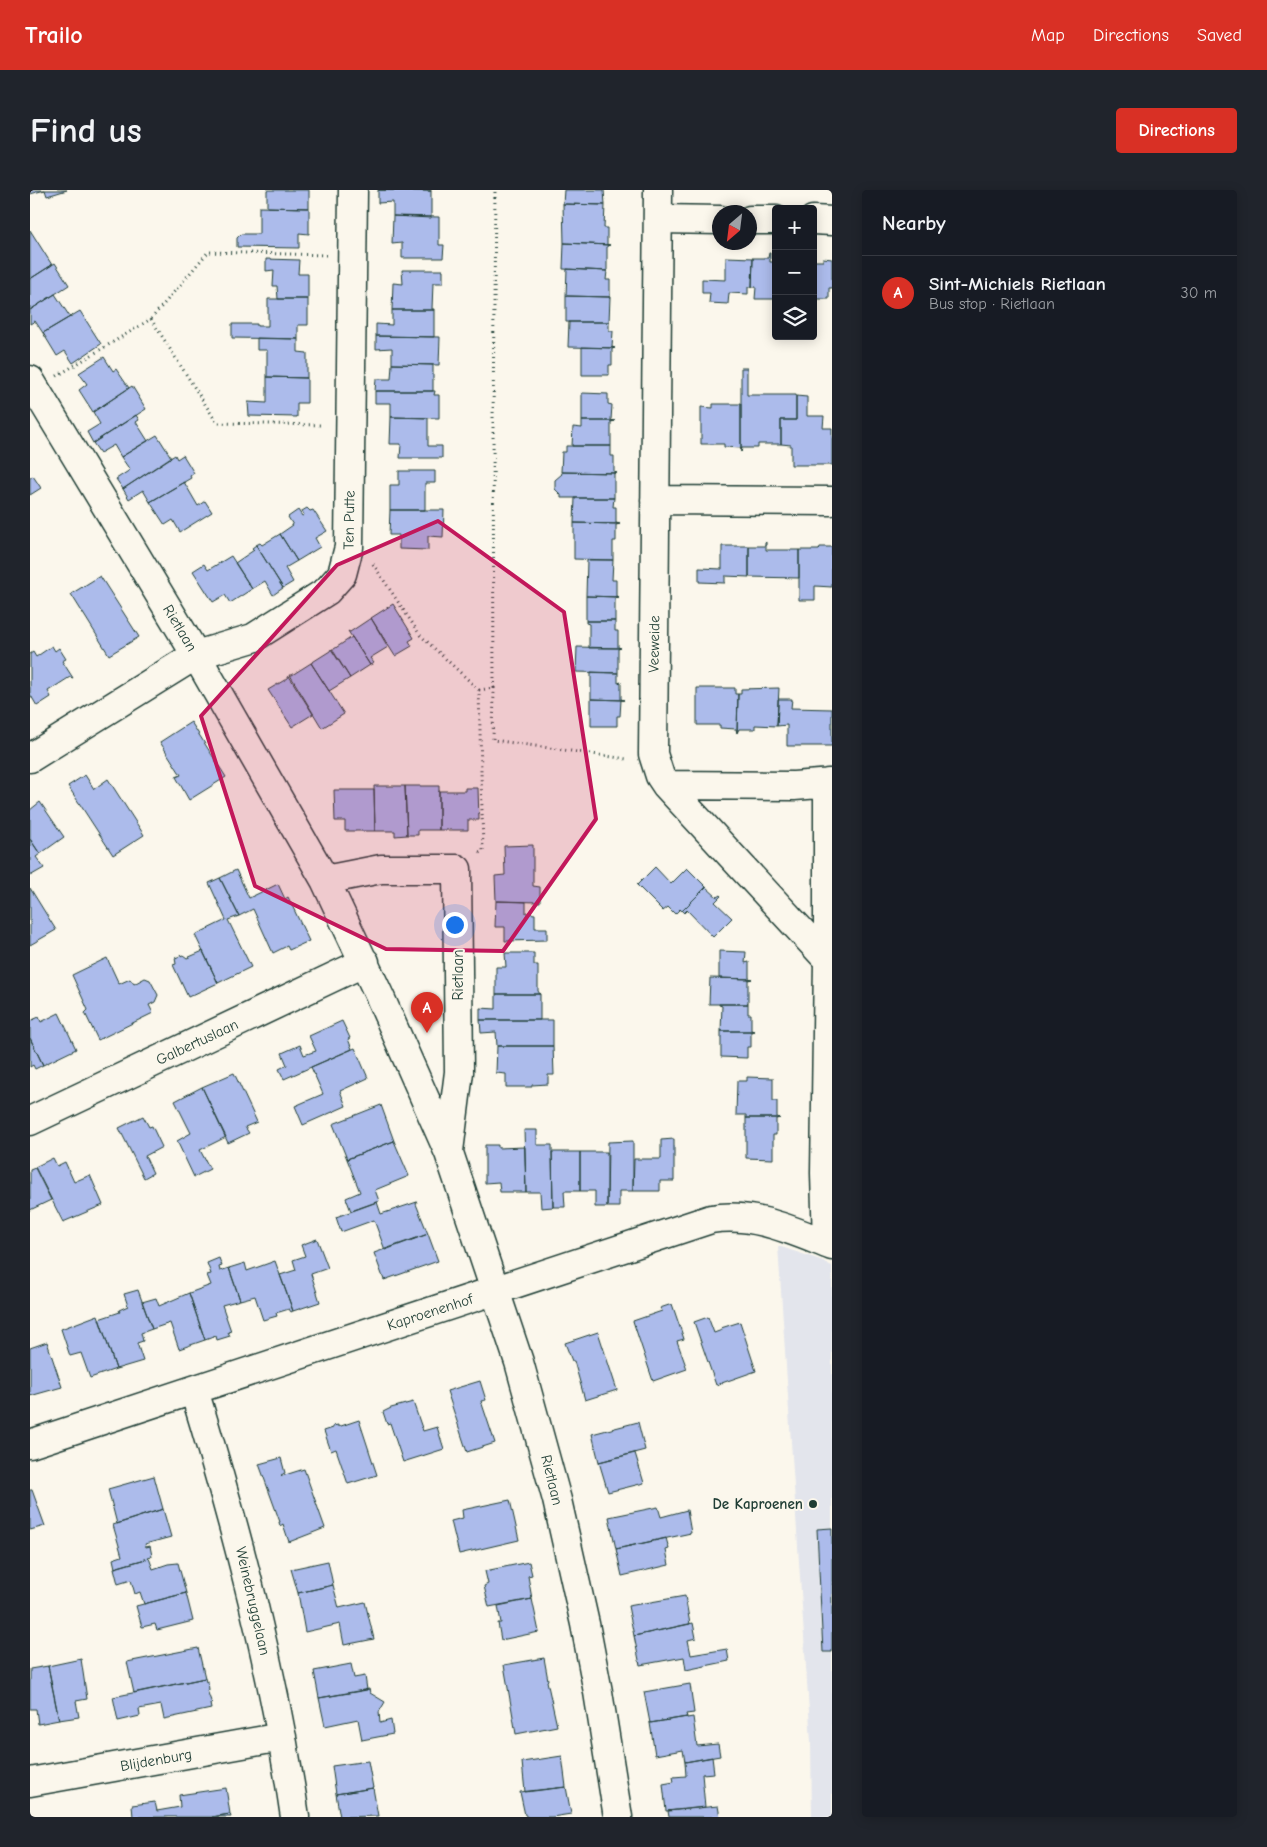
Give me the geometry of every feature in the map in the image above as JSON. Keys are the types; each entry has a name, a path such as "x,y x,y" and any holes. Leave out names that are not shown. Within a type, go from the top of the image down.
{"street":[{"name":"Ten Putte","path":"30,758 196,655 253,638 327,591 342,574 349,547 353,190"},
{"name":"Veeweide","path":"658,190 653,740 660,774"},
{"path":"658,219 712,220"},
{"path":"757,220 772,220"},
{"path":"817,220 832,221"},
{"name":"Rietlaan","path":"33,384 196,655 325,880 365,962 449,1153 496,1290 530,1398 571,1559 598,1692 618,1817"},
{"path":"655,500 832,501"},
{"path":"660,774 794,786 830,783 825,1173 830,1245"},
{"path":"660,774 828,960"},
{"path":"325,880 381,869 457,869"},
{"name":"Rietlaan","path":"449,1153 459,1072 457,869"},
{"name":"Galbertuslaan","path":"30,1120 365,962"},
{"name":"Kaproenenhof","path":"30,1444 711,1219 739,1217 762,1220 830,1245"},
{"name":"Weinebruggelaan","path":"194,1390 244,1562 261,1631 282,1737 295,1817"},
{"name":"Blijdenburg","path":"30,1782 282,1737"}],"path":[{"path":"495,190 493,740 660,774"},
{"path":"33,384 151,319 208,252 353,256"},
{"path":"151,319 217,423 350,425"},
{"path":"349,547 369,558 420,635 479,690 483,851 457,869"},
{"path":"479,690 494,688"}],"highlighted area":[{"path":"438,521 564,612 596,819 503,951 386,949 255,886 201,716 337,565"}],"shaded area":[{"name":"De Kaproenen","path":"778,1246 815,1258 832,1266 832,1817 812,1817 811,1742"}],"building":[{"path":"30,190 45,190 30,194"},
{"path":"45,190 67,190 47,196"},
{"path":"267,190 309,190 309,208 267,207"},
{"path":"378,190 431,191 431,218 393,216 393,202 378,203"},
{"path":"378,190 431,190 431,191"},
{"path":"564,190 604,190 605,205 563,204"},
{"path":"563,204 605,205 604,228 607,228 607,245 564,243"},
{"path":"259,207 309,208 309,234 299,233 299,248 237,247 237,238 241,234 259,234"},
{"path":"393,216 439,217 439,245 444,245 443,258 402,258 402,243 392,244"},
{"path":"30,230 52,265 30,279"},
{"path":"564,243 610,245 607,246 607,271 563,269"},
{"path":"770,253 770,262 772,262 772,299 755,299 756,287 752,287 753,258 768,258"},
{"path":"726,257 753,258 752,287 748,287 748,294 729,293 728,304 709,303 710,293 702,293 702,279 726,280"},
{"path":"823,258 832,259 832,288 829,288 829,299 817,299 817,261 823,261"},
{"path":"266,259 299,260 298,274 308,274 308,299 278,299 277,286 273,286 274,270 266,271"},
{"path":"55,263 69,285 30,310 30,279"},
{"path":"567,269 607,271 606,280 610,280 610,297 566,296"},
{"path":"402,270 443,270 443,283 433,283 432,309 434,310 392,310 393,283 403,284"},
{"path":"55,294 70,317 43,333 35,321 30,324 30,310"},
{"path":"566,296 610,297 609,322 566,322"},
{"path":"268,299 308,299 308,325 298,325 298,339 232,338 232,324 268,326"},
{"path":"392,310 434,310 434,337 376,336 376,324 392,325"},
{"path":"80,311 101,344 73,363 65,351 57,356 43,333"},
{"path":"569,322 609,322 609,331 613,331 612,347 615,348 568,347"},
{"path":"376,336 440,337 439,365 392,364 392,348 376,349"},
{"path":"257,338 298,339 298,352 307,353 307,378 267,377 267,350 257,350"},
{"path":"582,347 615,348 612,349 612,365 609,365 609,375 582,375"},
{"path":"104,357 113,371 116,369 129,388 93,412 79,390 87,384 79,373"},
{"path":"392,364 433,365 433,391 375,391 376,379 391,379"},
{"path":"741,368 747,368 747,395 796,395 796,420 781,420 781,444 758,444 758,448 742,448 741,452"},
{"path":"267,377 307,378 307,403 297,403 297,417 249,416 248,402 267,403"},
{"path":"132,386 146,409 93,443 87,432 100,424 93,412"},
{"path":"375,391 435,391 434,395 439,395 439,418 391,417 391,403 375,403"},
{"path":"582,393 608,394 608,404 612,405 611,420 615,421 582,421"},
{"path":"796,396 807,397 807,416 824,416 823,428 832,428 832,465 791,465 791,445 781,444 781,420 796,420"},
{"path":"713,404 741,404 741,448 724,447 724,444 701,444 701,407 713,408"},
{"path":"136,415 139,420 136,422 148,441 121,457 114,445 100,453 93,443"},
{"path":"391,417 428,418 428,446 442,446 442,458 400,458 401,444 390,444"},
{"path":"582,421 615,421 611,422 611,446 572,446 573,427 582,428"},
{"path":"157,435 171,457 123,489 116,479 130,470 121,457"},
{"path":"566,446 611,446 611,456 614,456 614,472 617,473 561,472 562,452 566,452"},
{"path":"175,455 177,459 183,455 194,473 190,476 191,478 150,502 143,490 129,499 123,489"},
{"path":"399,471 435,471 435,483 425,483 425,510 390,510 390,485 399,485"},
{"path":"561,472 617,473 614,473 614,498 561,498 561,495 555,489 555,480 562,474"},
{"path":"33,476 41,488 30,495 30,478"},
{"path":"184,482 198,506 205,501 212,512 180,532 173,520 165,525 150,502"},
{"path":"575,498 614,498 613,507 616,507 616,523 620,524 574,523"},
{"path":"307,508 310,511 313,510 327,531 315,538 320,547 297,561 280,534 293,525 288,517 298,510 302,516 304,515 302,511"},
{"path":"390,510 444,510 443,537 428,536 428,550 399,549 399,535 389,535"},
{"path":"574,523 620,524 616,525 616,541 613,541 613,560 574,559"},
{"path":"280,534 297,561 285,568 293,582 283,588 256,545 260,543 262,545"},
{"path":"766,542 766,550 799,550 799,578 749,577 749,546 765,546"},
{"path":"256,545 283,588 273,595 265,581 252,589 235,563 254,550 252,548"},
{"path":"722,546 749,546 749,577 725,576 725,583 699,582 699,568 722,569"},
{"path":"820,547 832,547 832,587 815,586 815,600 799,600 799,550 819,550"},
{"path":"231,556 252,589 230,603 225,595 213,602 193,571 204,564 208,570"},
{"path":"587,560 613,560 612,580 616,580 616,596 619,597 586,596"},
{"path":"100,576 139,637 109,655 71,594"},
{"path":"586,596 619,597 615,598 615,621 586,621"},
{"path":"393,604 414,638 409,641 412,646 395,656 371,618"},
{"path":"371,618 388,647 370,658 374,663 370,665 348,631 350,632"},
{"path":"586,621 615,621 615,631 618,631 618,647 621,648 589,648 589,624"},
{"path":"352,637 370,665 350,678 332,649"},
{"path":"52,646 55,651 59,648 66,659 62,661 73,678 70,677 48,691 51,697 37,706 30,694 30,654 33,652 36,657"},
{"path":"577,647 621,648 618,649 618,673 576,672"},
{"path":"331,649 350,678 329,691 311,663"},
{"path":"311,663 344,714 322,728 290,675"},
{"path":"591,672 618,673 618,683 621,682 621,699 624,700 591,699"},
{"path":"289,676 313,714 292,727 268,690"},
{"path":"697,688 735,688 735,694 738,694 737,733 736,729 720,728 720,725 697,725"},
{"path":"779,688 777,726 755,725 755,729 739,729 737,733 738,694 741,694 741,689"},
{"path":"591,699 624,700 621,700 620,716 617,716 617,726 591,726"},
{"path":"778,699 792,699 791,708 832,709 832,746 787,746 787,725 777,726"},
{"path":"191,722 226,777 189,800 176,777 181,775 160,742"},
{"path":"85,775 94,789 108,779 144,835 113,855 68,786"},
{"path":"374,786 405,786 407,835 395,836 395,831 375,831"},
{"path":"405,786 439,786 439,830 418,830 418,835 407,835"},
{"path":"465,788 478,788 479,820 468,820 468,830 439,830 439,791 465,791"},
{"path":"334,790 374,790 375,831 345,831 345,821 335,821"},
{"path":"40,802 64,837 40,854 30,839 30,810"},
{"path":"30,839 40,854 36,857 44,868 30,876"},
{"path":"533,845 533,886 540,887 540,902 496,901 495,876 505,875 504,846"},
{"path":"655,867 671,884 687,868 706,887 682,911 680,909 675,914 668,907 663,911 637,885"},
{"path":"236,870 249,898 278,884 285,899 288,897 309,941 289,950 287,946 273,953 253,909 239,916 220,878"},
{"path":"220,878 239,916 228,920 251,967 218,983 195,935 226,920 209,883"},
{"path":"706,887 717,897 721,896 715,902 732,918 713,937 687,910 684,913 682,911"},
{"path":"30,888 56,930 30,945"},
{"path":"496,901 526,902 526,913 535,914 535,928 547,928 547,940 505,941 505,927 495,927"},
{"path":"203,951 218,983 188,997 173,965 176,964 175,958 183,955 187,958"},
{"path":"719,951 746,952 745,963 749,962 749,978 752,979 719,978"},
{"path":"505,953 534,953 534,965 538,965 538,991 540,994 496,994 496,967 506,967"},
{"path":"107,958 119,984 130,979 134,984 145,978 150,980 158,995 155,1002 149,1005 153,1013 98,1040 85,1013 88,1010 72,975"},
{"path":"710,978 752,979 748,980 748,1004 709,1004"},
{"path":"496,994 540,994 540,1020 480,1020 480,1008 496,1009"},
{"path":"719,1004 748,1004 748,1014 751,1014 751,1030 754,1031 721,1031 722,1006"},
{"path":"59,1013 76,1049 43,1065 30,1038 30,1021 39,1017 41,1022"},
{"path":"480,1020 553,1020 553,1046 497,1046 496,1032 481,1033"},
{"path":"342,1021 350,1038 348,1039 352,1049 284,1079 279,1069 287,1065 282,1053 300,1045 304,1055 316,1051 309,1036"},
{"path":"721,1031 751,1031 751,1047 747,1047 747,1058 721,1057"},
{"path":"30,1038 43,1065 35,1069 33,1065 30,1067"},
{"path":"497,1046 553,1046 554,1075 548,1075 548,1084 532,1085 532,1087 506,1087 506,1074 496,1073"},
{"path":"355,1048 368,1078 340,1091 346,1106 303,1125 295,1106 323,1094 311,1067"},
{"path":"234,1073 257,1122 245,1127 249,1133 228,1143 202,1087"},
{"path":"747,1077 773,1078 773,1101 777,1101 777,1117 780,1118 746,1118 746,1115 736,1115 737,1081 747,1081"},
{"path":"202,1087 226,1137 200,1150 210,1169 194,1177 177,1141 191,1133 175,1101"},
{"path":"381,1105 394,1141 347,1159 333,1124"},
{"path":"143,1116 149,1127 152,1126 162,1147 145,1156 153,1173 144,1178 119,1128"},
{"path":"746,1118 780,1118 776,1119 776,1135 773,1135 773,1159 746,1158"},
{"path":"524,1130 537,1130 537,1145 552,1145 553,1207 541,1208 540,1192 526,1192"},
{"path":"674,1139 674,1181 660,1181 660,1191 633,1191 634,1159 661,1159 661,1140"},
{"path":"394,1141 409,1176 375,1190 379,1201 351,1211 346,1198 360,1192 347,1159"},
{"path":"633,1141 633,1191 619,1191 619,1207 607,1207 608,1142"},
{"path":"485,1145 498,1145 498,1148 525,1147 526,1192 500,1192 499,1182 485,1183"},
{"path":"552,1152 580,1152 580,1191 564,1191 565,1207 553,1207"},
{"path":"580,1152 607,1152 607,1207 595,1207 595,1191 580,1191"},
{"path":"53,1158 57,1166 65,1162 74,1182 90,1175 103,1205 63,1222 35,1167"},
{"path":"35,1168 51,1200 30,1210 30,1170"},
{"path":"377,1202 381,1214 417,1202 416,1204 428,1234 385,1250 374,1220 341,1232 336,1217"},
{"path":"428,1234 438,1261 384,1280 374,1253"},
{"path":"317,1239 328,1268 311,1274 320,1302 293,1311 280,1275 296,1270 293,1260 305,1256 301,1245"},
{"path":"219,1258 222,1266 219,1267 220,1271 229,1268 240,1300 222,1305 231,1331 228,1332 230,1336 217,1340 216,1336 205,1340 189,1293 211,1285 207,1275 211,1274 207,1263"},
{"path":"275,1261 293,1311 291,1312 289,1309 276,1313 277,1316 263,1320 255,1296 240,1300 229,1268 245,1263 247,1271"},
{"path":"138,1290 152,1329 141,1333 143,1341 137,1343 143,1361 116,1369 99,1319 120,1312 119,1310 128,1306 124,1294"},
{"path":"189,1293 205,1340 179,1349 170,1323 152,1329 142,1302 156,1298 159,1306"},
{"path":"672,1304 684,1339 677,1341 687,1369 653,1381 633,1321 662,1311 660,1308"},
{"path":"98,1315 116,1369 90,1378 81,1353 70,1356 61,1329"},
{"path":"708,1317 714,1333 722,1330 721,1328 740,1322 756,1371 716,1385 694,1322"},
{"path":"598,1332 617,1390 585,1400 574,1361 572,1361 565,1343"},
{"path":"47,1342 62,1387 30,1396 30,1348"},
{"path":"480,1381 486,1400 481,1401 495,1443 467,1452 447,1391"},
{"path":"413,1402 423,1431 437,1427 444,1449 403,1462 390,1423 387,1424 383,1412"},
{"path":"359,1420 377,1475 348,1484 336,1449 331,1451 324,1431 333,1428 333,1426 338,1425 338,1427"},
{"path":"638,1422 645,1450 599,1462 592,1434"},
{"path":"635,1453 644,1483 608,1492 599,1462"},
{"path":"281,1458 285,1473 282,1476 304,1469 325,1528 289,1542 283,1524 280,1526 259,1464"},
{"path":"154,1476 163,1509 117,1524 108,1489"},
{"path":"30,1490 32,1490 45,1526 30,1530"},
{"path":"510,1500 519,1540 459,1554 451,1521 463,1518 462,1510"},
{"path":"658,1507 661,1517 687,1510 691,1533 616,1549 609,1517"},
{"path":"163,1509 171,1537 145,1544 146,1547 150,1546 152,1556 149,1558 115,1568 113,1559 122,1556 113,1525"},
{"path":"832,1528 832,1652 823,1652 817,1529"},
{"path":"666,1538 669,1549 666,1550 669,1565 622,1576 616,1549"},
{"path":"149,1558 153,1569 178,1563 186,1593 144,1604 140,1592 135,1594 131,1580 118,1584 114,1568"},
{"path":"328,1561 333,1585 298,1593 291,1569"},
{"path":"529,1562 532,1575 528,1576 532,1599 489,1607 484,1586 488,1584 485,1571"},
{"path":"333,1585 339,1608 365,1602 374,1639 344,1645 340,1624 305,1632 298,1593"},
{"path":"186,1593 193,1621 157,1630 155,1624 142,1627 136,1606"},
{"path":"685,1596 690,1624 634,1636 628,1606"},
{"path":"532,1599 539,1632 501,1640 498,1606"},
{"path":"693,1623 696,1638 688,1640 691,1655 727,1649 729,1661 686,1670 684,1657 640,1665 634,1636"},
{"path":"198,1648 205,1678 134,1693 127,1662"},
{"path":"544,1658 557,1726 516,1734 504,1665"},
{"path":"81,1659 87,1699 76,1701 79,1717 59,1720 48,1666"},
{"path":"351,1664 354,1678 365,1676 367,1690 319,1698 314,1671"},
{"path":"48,1666 59,1720 38,1724 36,1709 30,1709 30,1669"},
{"path":"205,1678 206,1682 208,1681 209,1690 207,1690 212,1704 210,1704 211,1709 164,1719 161,1705 139,1709 140,1716 118,1721 113,1697"},
{"path":"690,1684 694,1713 686,1714 687,1717 650,1723 644,1692"},
{"path":"369,1689 370,1693 385,1702 379,1712 380,1723 391,1720 393,1734 362,1740 358,1719 325,1726 319,1698"},
{"path":"693,1717 697,1746 718,1744 720,1756 685,1762 683,1750 655,1755 650,1723"},
{"path":"562,1756 566,1787 525,1792 522,1762"},
{"path":"712,1757 714,1773 702,1774 705,1807 666,1811 663,1784 674,1782 673,1777 686,1776 685,1762"},
{"path":"368,1761 373,1788 336,1794 332,1766"},
{"path":"566,1787 571,1814 552,1817 528,1817 525,1815 520,1792"},
{"path":"226,1788 230,1814 212,1817 133,1817 132,1805 155,1802 157,1811 180,1807 179,1795"},
{"path":"373,1788 378,1816 340,1817 336,1794"},
{"path":"718,1806 720,1817 669,1817 668,1811"},
{"path":"230,1814 231,1817 212,1817"}],"place":[{"name":"Sint-Michiels Rietlaan","path":"427,1033"},
{"name":"De Kaproenen","path":"813,1504"}]}
